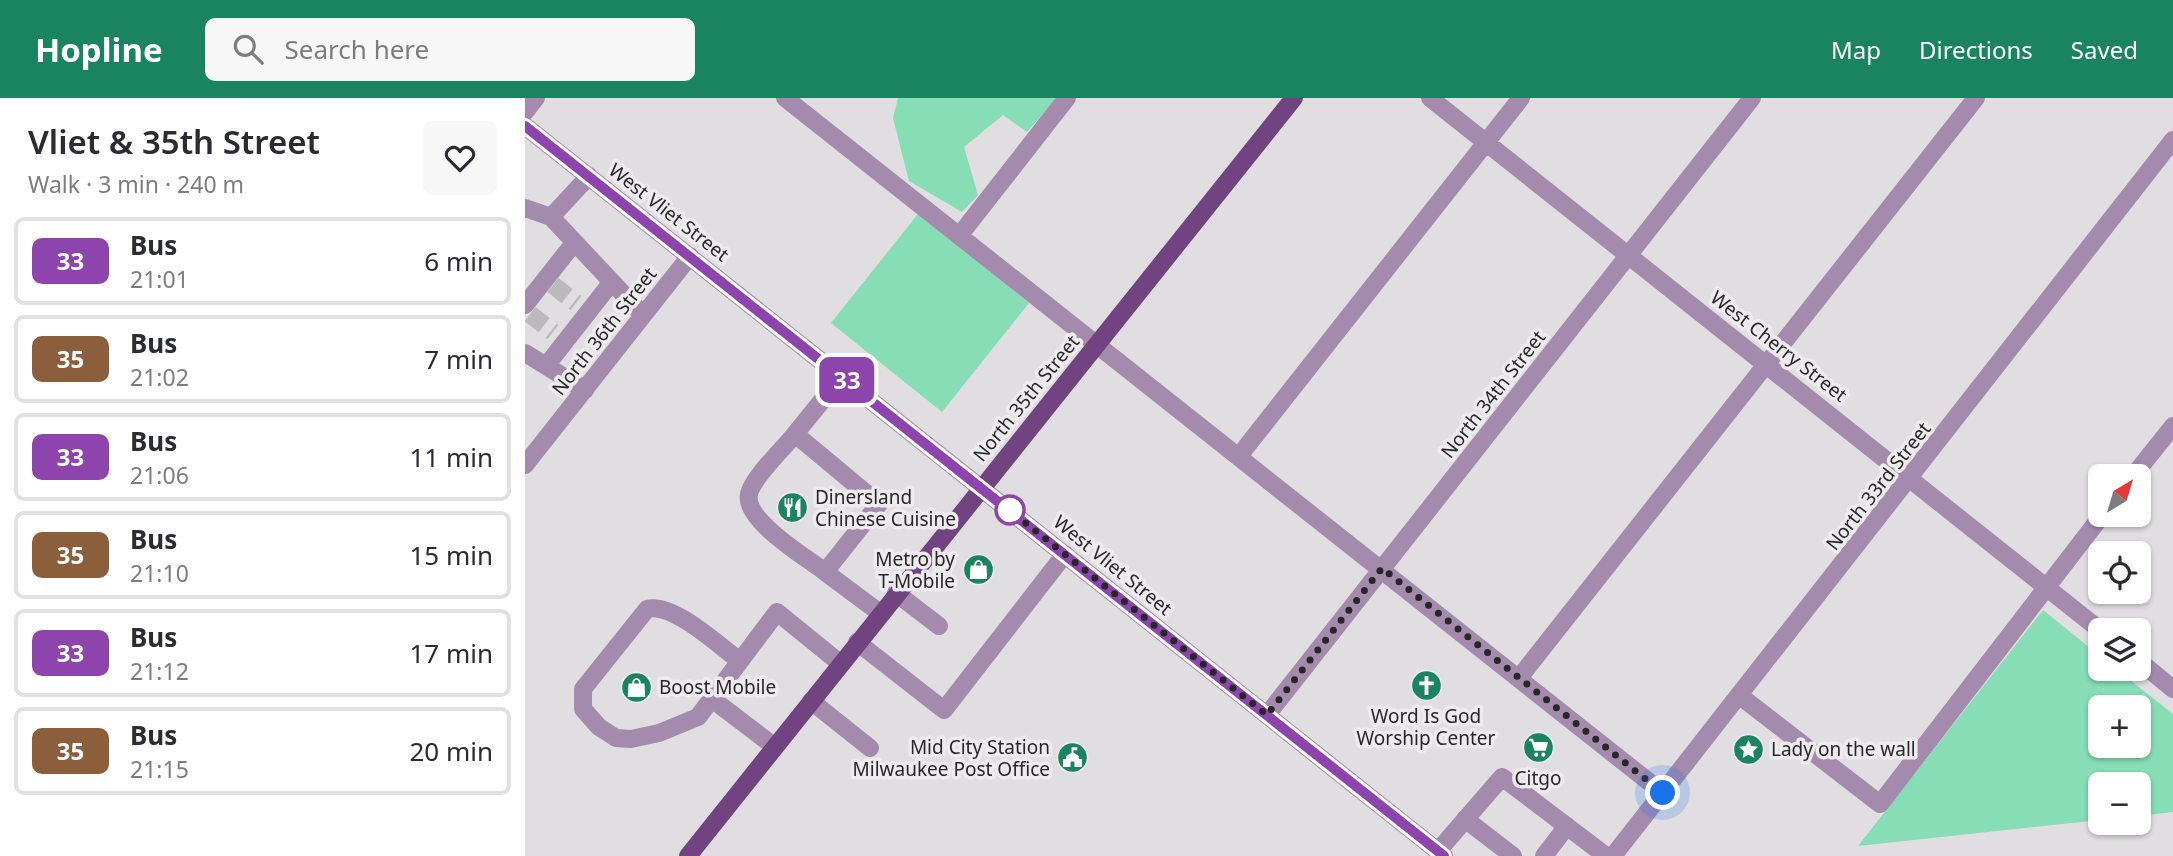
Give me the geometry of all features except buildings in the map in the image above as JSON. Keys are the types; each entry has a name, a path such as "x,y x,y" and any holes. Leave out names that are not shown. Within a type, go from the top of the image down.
{"main road":[{"name":"North 35th Street","path":"688,856 1294,98"}],"street":[{"path":"525,112 536,98"},
{"path":"785,98 1663,793"},
{"path":"959,236 1067,98"},
{"name":"West Cherry Street","path":"1430,98 2088,620"},
{"path":"1239,456 1521,98"},
{"name":"North 34th Street","path":"1267,715 1752,98"},
{"path":"1519,678 1976,98"},
{"name":"West Vliet Street","path":"525,126 1441,854"},
{"name":"North 33rd Street","path":"1613,856 1912,478 2173,140"},
{"path":"551,217 589,176"},
{"path":"525,208 551,217 643,315"},
{"path":"527,310 549,283 574,243"},
{"name":"North 36th Street","path":"525,464 690,256"},
{"path":"546,366 559,336 582,307 611,282"},
{"path":"525,353 585,390"},
{"path":"842,376 755,483 749,493 750,506 761,523 880,613"},
{"path":"2142,464 2173,425"},
{"path":"795,434 879,504 825,572"},
{"path":"1739,696 1880,804 2093,527"},
{"path":"857,642 944,709 1065,554"},
{"path":"896,593 939,626"},
{"path":"740,661 673,612 655,607 647,609 583,688 583,709 600,727 616,737 631,739 659,733 698,717 777,612 841,664"},
{"path":"2151,671 2173,689"},
{"path":"712,699 775,747"},
{"path":"811,701 870,748"},
{"path":"1441,854 1465,819 1502,777 1606,856"},
{"path":"1465,819 1513,856"},
{"path":"1543,856 1567,826"}],"green space":[{"path":"898,98 1057,98 1027,132 1003,115 964,147 978,195 962,212 909,181 893,118"},
{"path":"918,214 1029,303 942,412 831,323"},
{"path":"2043,610 2088,646 2088,681 2131,681 2149,695 2088,695 2088,758 2151,758 2151,697 2173,714 2173,812 2151,815 2151,772 2088,772 2088,821 1858,846"}],"tunnel":[{"path":"553,285 576,303"},
{"path":"530,314 553,332"}],"bus line":[{"name":"33","path":"525,126 1444,856"}],"place":[{"name":"Dinersland Chinese Cuisine","path":"792,508"},
{"name":"Metro by T-Mobile","path":"978,570"},
{"name":"Word Is God Worship Center","path":"1426,685"},
{"name":"Boost Mobile","path":"636,687"},
{"name":"Citgo","path":"1538,747"},
{"name":"Lady on the wall","path":"1748,749"},
{"name":"Mid City Station Milwaukee Post Office","path":"1073,758"}],"route":[{"path":"1010,510 1003,505 1267,715 1382,568 1663,793"}]}
